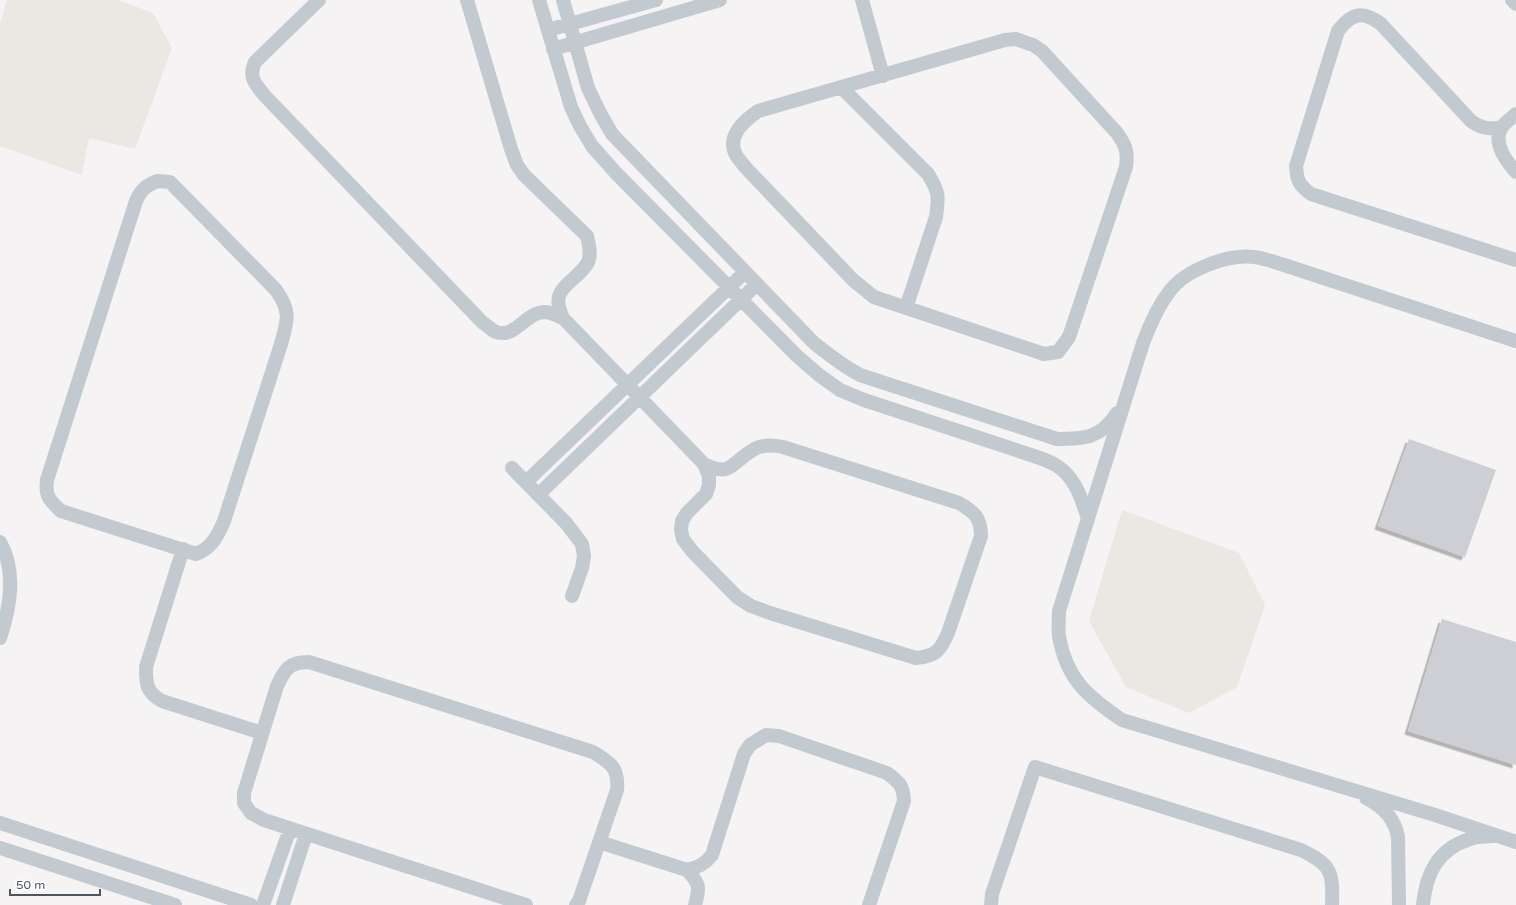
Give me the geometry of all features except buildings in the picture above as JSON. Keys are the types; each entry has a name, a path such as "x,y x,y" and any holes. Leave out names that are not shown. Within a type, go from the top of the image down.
{"street":[{"path":"320,0 255,62 252,70 253,80 265,96 483,323 496,332 507,332 519,327 533,314 545,312 563,318"},
{"path":"467,0 516,165 524,176 587,236 590,246 587,264 561,292 558,300 559,310 563,318 704,464 713,469 731,468 752,450 762,446 773,445 958,503 969,509 977,516 981,526 981,536 943,645 938,651 929,657 916,658 770,613 751,606 737,597 692,551 683,539 681,530 682,521 687,513 706,494 709,485 709,476 704,464"},
{"path":"539,0 570,107 592,146 615,172 797,356 819,375 840,390 902,414 1034,456 1054,464 1073,480 1081,496 1088,519"},
{"path":"563,0 588,88 600,114 612,134 819,347 843,366 860,375 1057,439 1071,439 1096,434 1110,425 1125,401"},
{"path":"548,30 656,0"},
{"path":"553,49 720,0"},
{"path":"862,0 884,76"},
{"path":"1512,0 1516,4"},
{"path":"1502,127 1491,129 1480,127 1471,121 1381,24 1364,15 1355,16 1348,18 1338,31 1296,166 1297,177 1301,186 1311,194 1516,260"},
{"path":"1005,40 1022,40 1033,45 1053,63 1116,133 1124,144 1128,155 1126,167 1070,337 1058,352 1044,354 874,297 853,280 746,168 736,155 733,145 735,134 740,126 758,111 884,76 1005,40"},
{"path":"842,88 928,174 937,188 938,202 936,217 906,308"},
{"path":"1516,114 1502,127 1499,137 1501,151 1507,162 1516,172"},
{"path":"158,181 170,182 276,290 284,301 287,311 286,327 281,344 224,521 218,535 204,551 196,554 183,549 61,511 50,502 45,491 46,480 136,201 140,191 145,186 158,181"},
{"path":"1516,342 1284,265 1254,257 1231,258 1210,264 1188,275 1170,290 1152,316 1059,611 1059,635 1065,658 1076,682 1100,705 1122,720 1435,815 1516,842"},
{"path":"526,482 745,272"},
{"path":"538,495 757,284"},
{"path":"512,468 570,528 582,544 584,556 582,568 572,596"},
{"path":"0,542 9,567 11,588 4,627 0,638"},
{"path":"183,549 146,666 146,681 149,690 154,696 162,701 262,733"},
{"path":"526,905 264,820 251,813 244,803 244,793 277,686 284,671 291,665 299,662 309,662 593,752 609,762 615,769 618,778 617,790 579,902 576,905"},
{"path":"599,842 687,870 697,868 706,862 712,855 744,754 750,745 766,735 779,736 887,773 901,784 904,801 870,905"},
{"path":"991,905 992,894 1036,767 1301,850 1317,858 1326,866 1332,878 1332,905"},
{"path":"1346,788 1372,801 1387,814 1396,827 1398,837 1399,905"},
{"path":"0,823 251,905"},
{"path":"263,905 290,828"},
{"path":"283,905 306,834"},
{"path":"1423,905 1424,887 1439,859 1452,847 1471,838 1497,836"},
{"path":"0,848 175,905"},
{"path":"687,870 699,887 695,905"}],"shaded area":[{"path":"7,0 118,0 153,13 172,48 135,149 89,138 82,175 0,146 0,23"},
{"path":"1122,510 1239,553 1265,605 1237,687 1189,713 1126,687 1089,621"}]}
